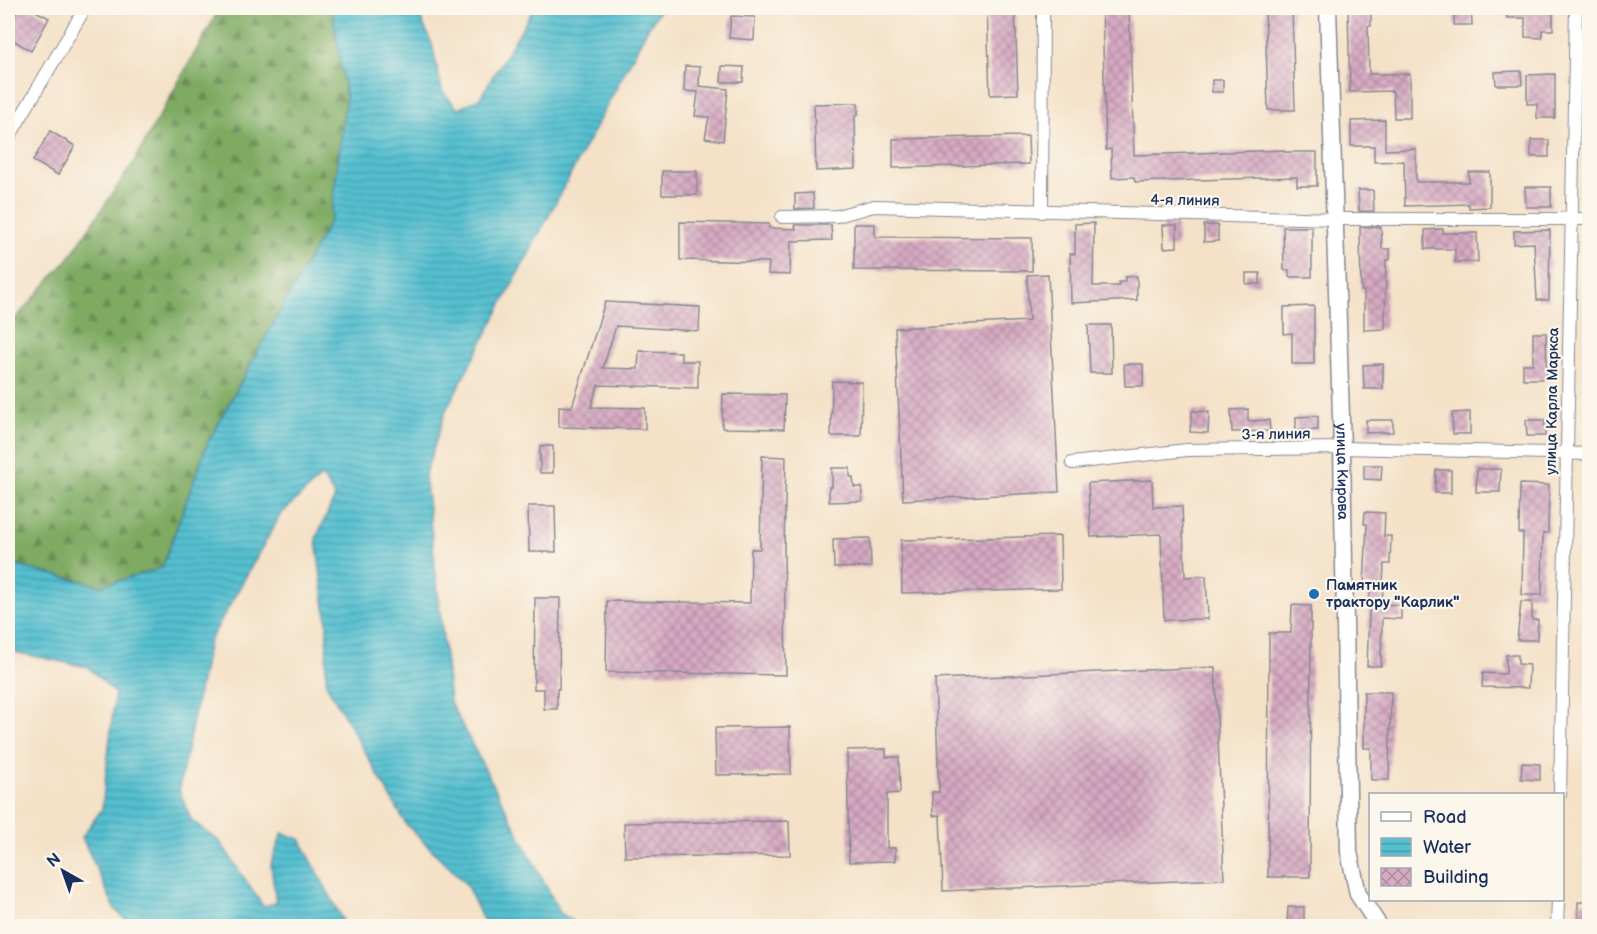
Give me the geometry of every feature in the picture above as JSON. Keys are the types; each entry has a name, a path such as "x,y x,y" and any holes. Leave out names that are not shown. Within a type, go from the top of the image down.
{"street":[{"path":"8,139 85,8"},
{"path":"1042,8 1042,212"},
{"name":"улица Кирова","path":"1328,8 1342,448 1349,852 1358,894 1379,927"},
{"name":"улица Карла Маркса","path":"1560,793 1576,8"},
{"name":"4-я линия","path":"782,216 837,216 874,206 1336,219 1590,219"},
{"name":"3-я линия","path":"1072,463 1187,450 1342,448 1590,454"},
{"path":"1557,927 1558,901"}],"green space":[{"path":"220,8 332,8 346,97 331,219 208,442 162,568 102,586 8,564 8,327 69,258 133,163"}],"water":[{"path":"332,8 416,8 432,44 442,91 458,109 480,98 534,8 661,8 649,26 446,410 425,474 450,702 560,913 581,926 486,926 466,884 406,824 326,684 327,622 316,538 335,497 322,476 281,514 209,642 179,789 191,820 220,842 263,906 276,903 271,864 282,833 300,839 346,926 132,926 115,909 82,837 102,809 115,693 88,667 8,651 8,564 101,586 162,568 208,442 331,219 346,97"}],"building":[{"path":"19,8 30,8 49,18 31,51 8,37 8,28"},
{"path":"987,8 1015,8 1018,94 990,95"},
{"path":"1102,8 1129,8 1134,155 1284,150 1284,152 1317,152 1317,186 1297,186 1297,177 1135,182 1134,177 1112,178 1111,149 1106,150"},
{"path":"1265,8 1292,8 1295,110 1268,110"},
{"path":"1348,8 1371,8 1371,26 1368,26 1369,74 1410,74 1410,118 1394,118 1393,91 1350,92"},
{"path":"1454,8 1471,8 1472,25 1454,25"},
{"path":"1507,8 1553,8 1553,30 1542,30 1542,38 1525,37 1525,18 1507,18"},
{"path":"731,16 755,17 754,40 729,38"},
{"path":"685,66 700,67 699,86 728,89 723,141 705,138 709,117 695,116 698,92 684,91"},
{"path":"722,66 744,67 743,82 721,82"},
{"path":"1521,71 1522,85 1496,85 1495,72"},
{"path":"1555,74 1555,118 1537,118 1537,104 1527,104 1527,75"},
{"path":"1212,80 1223,80 1223,92 1212,92"},
{"path":"858,103 858,115 855,115 856,169 816,171 814,104"},
{"path":"1385,120 1385,150 1416,149 1416,182 1469,182 1469,172 1490,172 1490,207 1469,208 1469,204 1405,206 1404,161 1374,162 1374,146 1351,146 1351,121"},
{"path":"50,131 75,146 58,175 33,161"},
{"path":"1028,136 1029,164 893,168 893,139"},
{"path":"1531,140 1549,140 1549,157 1531,157"},
{"path":"662,171 697,171 697,195 662,195"},
{"path":"1525,187 1551,187 1551,207 1526,207"},
{"path":"1358,190 1373,190 1374,211 1359,211"},
{"path":"813,193 814,208 795,209 795,194"},
{"path":"680,222 769,224 769,228 796,229 795,225 831,225 832,240 791,241 790,275 768,274 769,262 680,260"},
{"path":"1094,223 1093,286 1119,286 1119,282 1125,282 1125,277 1137,276 1137,300 1071,303 1070,254 1075,254 1075,224"},
{"path":"854,224 875,224 875,237 1032,238 1032,271 854,270"},
{"path":"1163,225 1177,225 1177,247 1164,248"},
{"path":"1204,225 1218,225 1218,241 1204,242"},
{"path":"1283,227 1312,227 1312,277 1289,277 1289,270 1284,270"},
{"path":"1360,227 1381,227 1382,249 1390,249 1390,260 1386,260 1385,329 1364,330"},
{"path":"1443,229 1443,233 1477,233 1478,262 1455,262 1455,249 1425,249 1425,230"},
{"path":"1550,230 1549,300 1537,300 1534,243 1514,244 1514,231"},
{"path":"1246,273 1260,273 1260,284 1246,284"},
{"path":"1048,274 1059,492 903,500 895,328 1029,321 1027,275"},
{"path":"605,302 700,307 699,331 616,326 603,368 638,369 639,351 681,352 681,361 698,361 698,388 598,385 591,407 645,408 645,429 559,427 559,406 572,407"},
{"path":"1314,306 1314,364 1292,364 1292,333 1284,334 1284,307"},
{"path":"1088,325 1111,325 1112,373 1090,373"},
{"path":"1533,333 1546,333 1547,379 1523,379 1523,364 1533,364"},
{"path":"1124,364 1143,364 1143,386 1125,386"},
{"path":"1383,364 1383,389 1364,389 1363,365"},
{"path":"832,381 862,382 861,436 831,436"},
{"path":"723,394 785,395 784,429 722,428"},
{"path":"1248,409 1248,421 1269,420 1270,431 1232,432 1231,410"},
{"path":"1192,411 1209,412 1208,433 1190,432"},
{"path":"1470,412 1470,434 1453,434 1452,413"},
{"path":"1318,416 1318,430 1296,430 1296,417"},
{"path":"1366,420 1393,420 1393,432 1366,433"},
{"path":"1526,420 1545,420 1545,436 1527,436"},
{"path":"540,446 553,446 553,473 540,473"},
{"path":"762,456 786,457 784,550 786,675 606,672 607,601 750,603 751,549 760,549"},
{"path":"1364,465 1382,465 1381,480 1364,479"},
{"path":"832,468 850,468 850,477 853,477 854,487 862,487 862,501 829,502"},
{"path":"1477,469 1501,469 1500,492 1476,492"},
{"path":"1436,470 1451,470 1451,493 1435,493"},
{"path":"1152,480 1153,507 1182,506 1185,577 1206,576 1208,619 1164,620 1161,534 1091,537 1088,483"},
{"path":"1520,484 1549,485 1548,533 1543,533 1542,595 1522,595 1523,533 1519,533"},
{"path":"528,506 555,506 556,552 529,552"},
{"path":"1365,512 1385,513 1384,536 1391,536 1390,564 1384,564 1382,604 1401,605 1401,619 1382,618 1381,666 1367,666 1370,586 1364,586 1367,524 1364,524"},
{"path":"1060,536 1061,589 902,593 901,540"},
{"path":"870,538 871,567 834,568 833,539"},
{"path":"535,598 560,598 557,709 544,709 544,689 534,689"},
{"path":"1521,602 1532,602 1532,620 1538,620 1537,640 1517,640"},
{"path":"1292,605 1311,606 1310,877 1268,877 1269,633 1291,633"},
{"path":"1506,655 1518,655 1518,664 1529,665 1528,688 1482,687 1483,673 1506,674"},
{"path":"1215,667 1224,879 943,891 940,815 933,816 932,792 939,792 935,679"},
{"path":"1364,692 1391,692 1389,780 1371,780 1371,748 1364,748"},
{"path":"790,727 791,774 716,775 715,728"},
{"path":"886,749 886,757 899,757 900,793 887,794 887,848 895,848 895,861 849,862 847,750"},
{"path":"1522,763 1540,764 1540,780 1521,779"},
{"path":"789,821 790,855 625,857 624,823"},
{"path":"1578,902 1590,902 1590,927 1578,927"},
{"path":"1288,907 1304,907 1304,925 1287,925"}],"place":[{"name":"Памятник трактору \"Карлик\"","path":"1314,594"}]}
